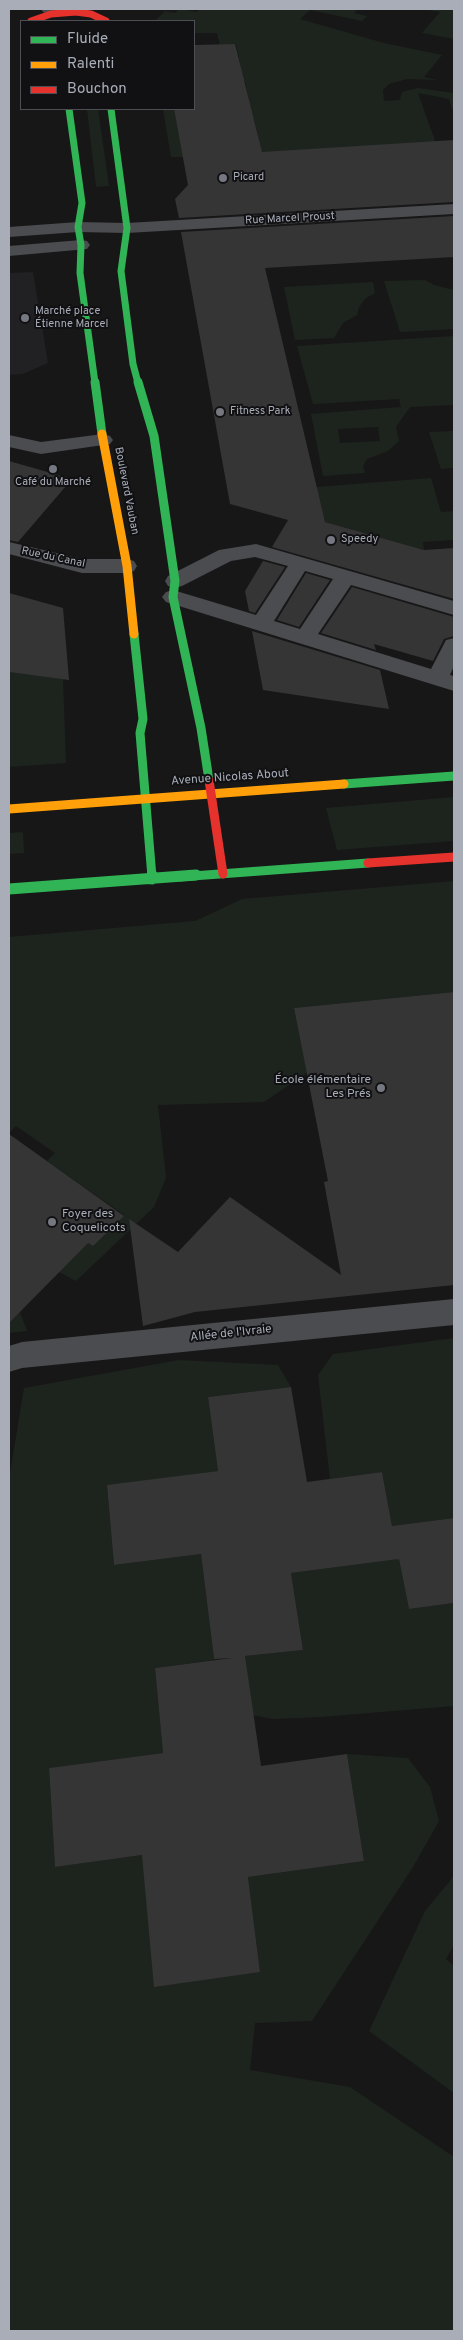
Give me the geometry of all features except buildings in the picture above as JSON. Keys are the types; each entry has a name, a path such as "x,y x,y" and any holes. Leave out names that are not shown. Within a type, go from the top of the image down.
{"street":[{"path":"33,20 54,10 106,18"},
{"name":"Boulevard Vauban","path":"69,110 82,203 78,227 81,245 80,274 103,440 127,566 143,719 140,734 152,879"},
{"path":"111,110 126,228 121,271 133,364 154,436 174,589 201,728 223,874"},
{"name":"Rue Marcel Proust","path":"126,228 454,209"},
{"path":"9,232 78,227 126,228"},
{"path":"9,251 81,245 126,228"},
{"path":"9,441 41,448 103,440"},
{"name":"Rue du Canal","path":"9,548 82,566 127,566"},
{"path":"174,589 226,555 256,550 454,608"},
{"path":"261,624 300,563"},
{"path":"305,637 346,576"},
{"path":"174,589 261,624 445,681 454,645"},
{"name":"Avenue Nicolas About","path":"9,809 454,776"},
{"path":"9,889 454,857"},
{"name":"Allée de l'Ivraie","path":"9,1359 22,1355 454,1312"}],"shaded area":[{"path":"179,9 197,12 200,9 357,9 354,13 367,16 362,21 310,10 300,19 384,43 442,55 424,77 437,80 407,79 389,84 383,90 384,101 400,100 402,92 418,88 454,93 454,109 452,109 449,99 418,93 438,149 276,165 243,141 259,140 254,119 238,120 249,100 245,81 229,81 224,64 240,63 236,44 220,45 217,33 195,33 195,20 156,20 165,11 175,13"},
{"path":"422,9 454,9 454,39 422,33 440,12"},
{"path":"87,110 98,110 109,186 96,187"},
{"path":"163,110 174,110 182,151 191,157 171,157"},
{"name":"Marché place Étienne Marcel","path":"33,272 48,363 23,374 9,375 9,273"},
{"path":"425,280 434,285 454,290 454,329 400,332 384,281"},
{"path":"373,282 375,293 366,298 359,307 357,315 343,323 334,338 295,340 284,287"},
{"path":"454,336 454,405 410,407 396,427 399,441 388,451 367,459 363,466 365,473 323,476 311,414 401,407 399,399 313,404 297,346","holes":["378,427 380,441 340,443 338,429"]},
{"path":"454,431 454,468 441,469 429,432"},
{"path":"431,478 441,512 454,511 454,540 423,542 424,550 325,522 316,487"},
{"path":"9,672 63,679 66,763 9,767"},
{"path":"454,797 454,841 337,850 326,808"},
{"path":"23,832 24,853 9,854 9,833"},
{"path":"454,881 454,992 294,1008 307,1073 264,1102 158,1105 166,1178 154,1207 76,1281 59,1272 80,1237 93,1246 124,1215 47,1161 55,1153 16,1126 9,1133 9,937 195,921 242,899"},
{"path":"9,1303 20,1312 27,1331 9,1333"},
{"path":"454,1338 454,1518 392,1526 382,1472 330,1479 318,1375 333,1354"},
{"path":"179,1360 278,1365 291,1387 208,1397 218,1471 107,1486 114,1565 201,1554 214,1660 155,1668 163,1753 49,1768 55,1867 142,1855 260,1972 248,1877 364,1861 347,1754 408,1758 430,1787 439,1821 413,1867 312,2021 255,2023 250,2070 350,2087 454,2157 454,2331 9,2331 9,1479 24,1388"},
{"path":"399,1559 409,1609 454,1603 454,1706 321,1717 273,1719 252,1715 245,1656 303,1650 291,1573"},
{"path":"454,1876 454,1945 446,1959 454,1966 454,2093 369,2031 425,1911"}],"traffic: fast":[{"path":"69,110 82,203 78,227 81,245 80,273 102,434"},
{"path":"111,110 127,228 121,271 133,364 154,436 175,581 173,597 201,728 209,780"},
{"path":"134,634 143,719 140,733 152,879"},
{"path":"344,784 454,776"},
{"path":"9,889 368,863"}],"traffic: slow":[{"path":"102,434 127,566 134,634"},
{"path":"9,809 344,784"}],"traffic: jam":[{"path":"34,20 51,14 76,12 91,14 104,20"},
{"path":"209,780 223,874"},
{"path":"368,863 454,857"}],"place":[{"name":"Picard","path":"223,178"},
{"name":"Marché place Étienne Marcel","path":"25,318"},
{"name":"Fitness Park","path":"220,412"},
{"name":"Café du Marché","path":"53,469"},
{"name":"Speedy","path":"331,540"},
{"name":"École élémentaire Les Prés","path":"381,1088"},
{"name":"Foyer des Coquelicots","path":"52,1222"}]}
